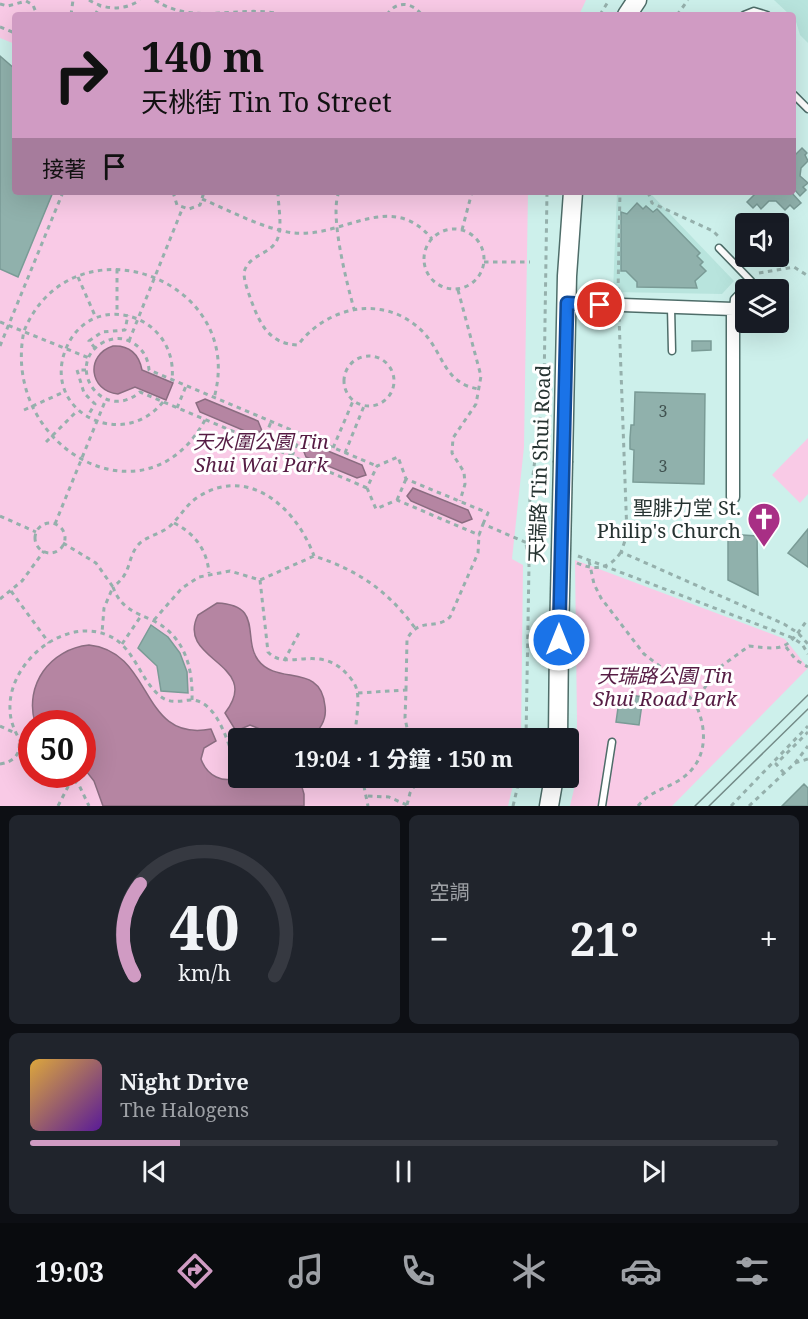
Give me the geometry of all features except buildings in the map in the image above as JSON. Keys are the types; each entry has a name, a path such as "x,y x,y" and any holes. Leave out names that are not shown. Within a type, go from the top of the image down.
{"main road":[{"name":"天瑞路 Tin Shui Road","path":"558,728 567,303 573,195"},
{"path":"549,806 552,788"}],"street":[{"path":"567,303 733,309 734,497"}],"lane":[{"path":"796,97 808,110"},
{"path":"718,248 751,281 734,300 733,309"},
{"path":"671,308 672,351"},
{"path":"602,806 612,742"}],"path":[{"path":"89,0 100,6 124,8 140,0"},
{"path":"155,0 168,8 184,12"},
{"path":"168,8 170,0"},
{"path":"0,4 8,6 26,1 33,5 36,12"},
{"path":"390,12 395,6 404,2 417,8 420,12"},
{"path":"97,12 100,6"},
{"path":"238,12 254,10 266,12"},
{"path":"0,346 62,195"},
{"path":"174,195 177,205 189,209 200,205 203,195"},
{"path":"278,195 279,230 272,246 250,260 244,272 259,320 267,333 281,343 298,345 325,319 354,309 386,310 412,322 432,342 447,372 454,380 479,389"},
{"path":"338,195 335,205 344,273 354,309"},
{"path":"462,230 471,195"},
{"path":"548,195 544,387 528,515 536,535 549,543"},
{"path":"620,195 619,306 627,535 621,552 798,633 808,644"},
{"path":"202,199 279,230 309,233 338,228 374,216 392,215 410,220 432,239"},
{"path":"129,341 183,207"},
{"path":"462,230 479,242 484,262 476,280 458,290 439,286 426,272 424,252 432,239 443,231 462,230"},
{"path":"484,262 530,262"},
{"path":"117,269 117,314"},
{"path":"16,371 24,332 45,299 78,277 117,269 155,276 188,298 210,331 219,370 214,398"},
{"path":"78,277 96,318"},
{"path":"458,290 481,376 476,404 453,438 452,453 464,472 465,484 460,501"},
{"path":"163,402 157,410 139,422 118,426 96,422 78,410 66,392 62,370 66,349 78,330 96,318 117,314 139,318 164,339 172,359 172,380"},
{"path":"95,348 89,341 102,332 125,330 128,315"},
{"path":"0,322 89,358"},
{"path":"111,339 129,341 144,352 149,370 186,386 376,466 398,457 406,478 397,500 376,509 367,488 140,392 124,401 106,399 92,387 86,370 95,348 111,339"},
{"path":"377,357 388,365 394,384 384,402 364,406 353,401 345,389 347,369 357,359 377,357"},
{"path":"86,370 77,370 80,386 95,404 87,417"},
{"path":"177,408 186,386"},
{"path":"24,410 66,392"},
{"path":"56,524 106,399"},
{"path":"21,400 29,418"},
{"path":"333,448 353,401"},
{"path":"345,453 364,406"},
{"path":"46,442 78,410"},
{"path":"71,460 79,464 118,472 157,464 189,442 205,420"},
{"path":"262,444 271,422"},
{"path":"292,456 301,434"},
{"path":"40,435 54,449"},
{"path":"367,488 376,466"},
{"path":"406,478 488,513 479,535 478,553 450,617 441,623 429,623 415,628 405,645 407,728"},
{"path":"102,633 104,608 113,587 125,576 140,544 174,523 188,505 207,492 230,486 252,488 271,496 290,513 305,533 314,556"},
{"path":"397,500 479,535"},
{"path":"0,516 36,532"},
{"path":"50,522 61,526 66,538 61,549 50,554 39,549 34,537 36,532 39,526 50,522"},
{"path":"174,523 198,542 206,557 209,573"},
{"path":"483,524 526,543 529,565 526,728"},
{"path":"63,543 96,563 121,602 171,633 184,651 192,672 192,700"},
{"path":"0,599 12,591 44,551"},
{"path":"573,554 795,639 802,644 808,654"},
{"path":"153,621 182,588 209,573 230,571 260,580 314,556 361,575 382,590 415,628"},
{"path":"589,560 594,584 601,597 644,654 666,671 695,703 702,720 704,737 698,760 687,774 653,791 638,806"},
{"path":"260,580 266,646 272,657 284,661 313,657 333,663 349,676 358,693 356,728"},
{"path":"12,591 49,643"},
{"path":"122,644 141,616"},
{"path":"695,703 716,670 749,646 769,649 786,646 795,639 808,619"},
{"path":"284,661 300,631"},
{"path":"18,736 10,716 12,692 25,665 49,643 78,632 102,633 122,644 160,696 177,702 192,700 203,703 228,741"},
{"path":"786,646 796,660 808,667"},
{"path":"358,693 406,690"},
{"path":"0,726 9,728 18,738"},
{"path":"731,806 770,769 808,726"},
{"path":"774,762 808,732"},
{"path":"749,806 795,764 808,746"},
{"path":"0,764 14,759 18,753"},
{"path":"795,764 808,759"},
{"path":"774,762 784,773"},
{"path":"57,806 67,788"},
{"path":"81,788 89,806"},
{"path":"365,788 368,806"},
{"path":"368,796 389,797 407,806 413,788"},
{"path":"513,806 517,788"}],"shaded area":[{"path":"774,0 808,0 808,43 800,35 796,12 787,12"},
{"path":"617,195 652,195 734,281 722,294 613,292"},
{"path":"113,346 128,349 136,355 142,370 173,383 166,400 135,387 118,394 101,386 96,380 95,364 104,351"},
{"path":"205,399 258,421 262,431 252,434 200,412 196,403"},
{"path":"311,444 362,465 366,475 357,478 306,457 302,447"},
{"path":"413,488 468,510 472,519 462,523 411,501 407,496"},
{"path":"217,603 232,605 241,610 249,624 251,642 258,660 266,668 276,672 307,679 316,684 322,692 325,715 320,728 258,728 250,725 234,728 225,713 234,696 234,683 228,672 198,643 194,630 198,615"},
{"path":"89,645 110,651 126,663 158,710 171,723 188,730 211,729 216,741 204,748 201,759 211,774 228,780 228,788 302,788 304,806 103,806 96,787 96,710 33,710 33,695 43,671 52,661 75,648"}],"green space":[{"path":"0,0 586,0 580,12 12,12 12,43 0,38"},
{"name":"天水圍公園 Tin Shui Wai Park","path":"52,195 528,195 524,447 512,559 523,565 521,728 228,728 228,788 512,788 508,806 0,806 0,269 19,276"},
{"path":"808,438 808,494 800,503 772,475"},
{"name":"天瑞路公園 Tin Shui Road Park","path":"575,560 785,639 808,668 672,806 570,806 574,788 579,788 579,728 577,728"}],"tram line":[{"path":"695,806 808,695"},
{"path":"709,806 808,709"}],"place":[{"name":"聖腓力堂 St. Philip's Church","path":"764,548"}],"route":[{"path":"559,640 567,303 600,305"}]}
